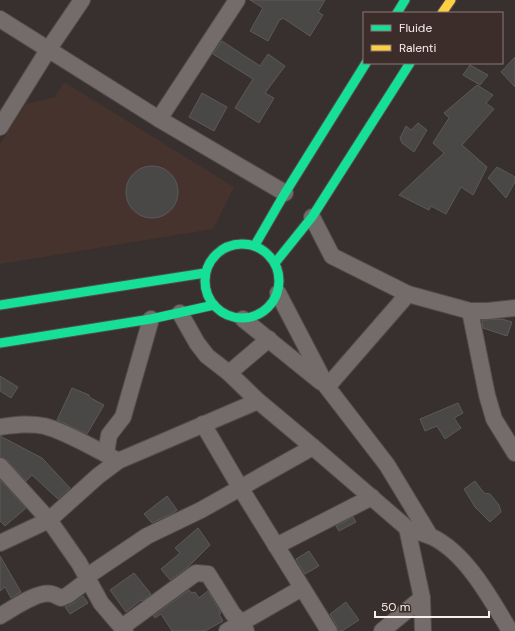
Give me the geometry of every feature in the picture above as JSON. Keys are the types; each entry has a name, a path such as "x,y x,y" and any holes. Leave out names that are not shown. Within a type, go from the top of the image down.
{"main road":[{"path":"398,12 405,0"},
{"path":"443,12 451,0"},
{"path":"255,245 285,193 365,64"},
{"path":"275,263 312,217 409,64"},
{"path":"239,243 255,245 267,252 275,263 280,278 278,293 270,306 258,315 243,319 231,317 220,312 214,305 205,289 205,273 211,258 224,248 239,243"},
{"path":"0,305 205,273"},
{"path":"0,344 151,319 214,305"}],"street":[{"path":"0,127 48,50 82,0"},
{"path":"159,119 237,0"},
{"path":"0,19 159,119 285,193"},
{"path":"312,217 332,256 408,294 470,311 514,309"},
{"path":"278,293 327,387 387,464 430,536"},
{"path":"327,387 408,294"},
{"path":"470,311 487,395 494,419 515,453"},
{"path":"180,313 196,343 207,356 229,373 258,401 408,528 440,541 453,551 478,579 510,631"},
{"path":"112,458 109,435 123,417 151,319"},
{"path":"243,319 327,387"},
{"path":"229,373 269,339"},
{"path":"0,543 49,520 98,476 112,458 152,447 258,401"},
{"path":"0,427 18,424 45,427 64,434 112,458"},
{"path":"203,424 240,489 329,631"},
{"path":"0,616 42,594 52,594 61,598 68,595 87,578 147,536 201,510 313,447"},
{"path":"0,466 49,520 79,563 101,603 124,629 196,573 208,574 233,614 244,627"},
{"path":"276,546 372,497"},
{"path":"408,528 422,598 423,631"},
{"path":"227,631 244,627 302,588"},
{"path":"382,631 422,598"}],"shaded area":[{"path":"64,82 234,187 213,229 0,264 0,144 26,104 55,97"}],"building":[{"path":"250,0 325,0 318,12 323,15 310,36 283,18 281,20 280,19 268,41 250,31 263,8"},
{"path":"222,41 260,66 268,54 285,66 265,93 274,98 259,123 235,108 253,79 213,54"},
{"path":"515,57 515,87 501,72"},
{"path":"470,65 488,75 480,85 463,75"},
{"path":"477,85 493,95 486,103 494,109 462,145 487,167 473,195 461,187 446,214 431,206 429,210 399,195 444,153 433,143 449,118 444,113"},
{"path":"202,93 227,107 214,131 189,117"},
{"path":"418,123 427,130 414,152 402,143 400,138 406,126 411,130"},
{"path":"152,166 162,168 170,174 176,182 178,192 176,202 170,210 162,216 152,218 142,216 134,210 128,202 126,192 128,182 134,174 142,168"},
{"path":"497,167 515,177 515,182 506,198 488,178"},
{"path":"502,319 512,322 507,336 483,328 482,320"},
{"path":"0,376 18,387 11,398 0,391"},
{"path":"72,388 89,395 89,397 104,405 87,434 57,420"},
{"path":"458,403 463,413 454,418 461,428 445,439 437,426 425,431 420,419"},
{"path":"0,436 42,458 70,488 58,499 32,475 26,481 7,460 0,457"},
{"path":"0,480 26,508 5,526 0,521"},
{"path":"475,481 484,493 490,494 499,505 501,512 490,522 475,507 464,489"},
{"path":"167,496 177,510 152,523 144,514"},
{"path":"353,517 356,522 339,531 336,526"},
{"path":"198,528 210,545 187,568 170,580 161,569 180,553 175,548"},
{"path":"309,551 319,566 305,574 296,559"},
{"path":"0,556 21,592 11,598 5,587 0,591"},
{"path":"134,573 151,594 126,612 110,590"},
{"path":"189,590 192,593 195,592 199,598 208,591 221,613 219,614 223,621 205,631 172,631 161,614 155,618 153,616"},
{"path":"83,596 88,603 70,614 65,607 74,603"},
{"path":"346,602 359,620 342,631 338,631 337,626 330,614"}],"traffic: fast":[{"path":"398,12 405,0"},
{"path":"255,245 285,193 365,64"},
{"path":"275,263 312,217 409,64"},
{"path":"235,244 249,244 263,250 273,260 279,274 279,281 279,288 273,302 263,312 249,318 235,318 221,312 211,302 205,288 205,274 211,260 221,250 235,244"},
{"path":"0,305 205,273"},
{"path":"0,343 151,319 214,305"}],"traffic: slow":[{"path":"443,12 451,0"}]}
